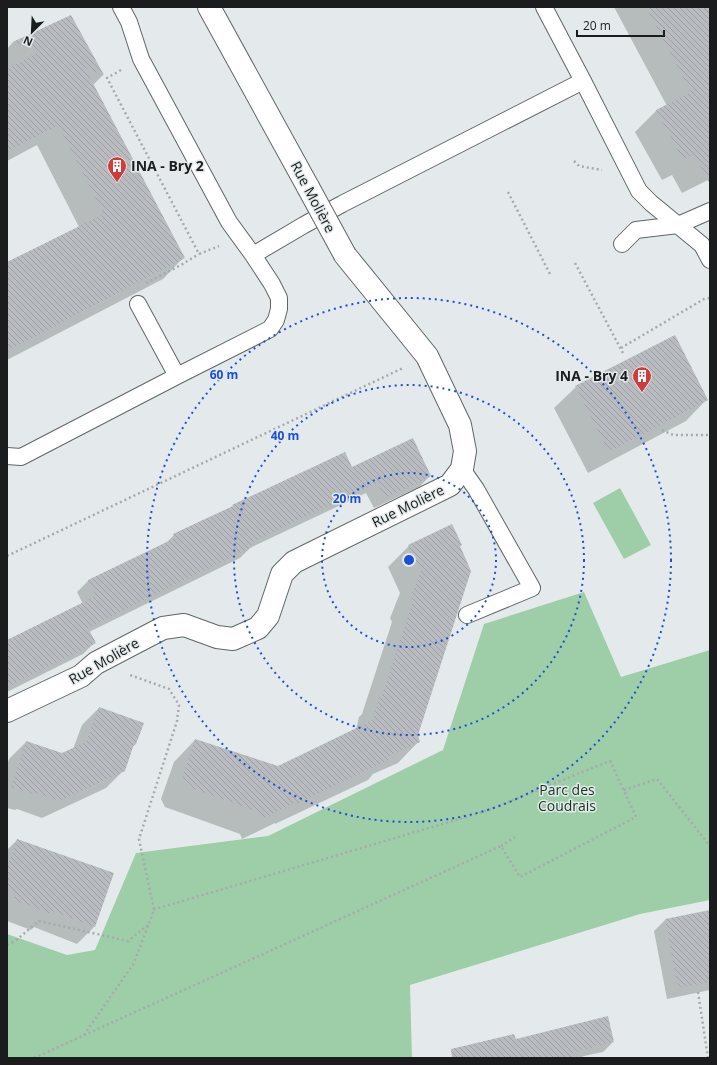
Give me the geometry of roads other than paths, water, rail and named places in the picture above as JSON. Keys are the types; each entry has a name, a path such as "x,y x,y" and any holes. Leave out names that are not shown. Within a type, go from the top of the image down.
{"street":[{"name":"Rue Molière","path":"7,711 81,676 96,663 164,628 184,625 217,637 233,639 258,628 268,616 282,574 294,562 450,485 462,469 465,451 460,425 427,356 345,255 209,7"}],"lane":[{"path":"7,456 21,456 270,329 276,320 279,309 279,298 272,284 229,222 141,59 129,22 122,7"},
{"path":"544,7 639,191 651,204 702,244 710,260"},
{"path":"253,255 342,204 583,81"},
{"path":"622,244 636,230 678,225 710,211"},
{"path":"138,304 177,376"},
{"path":"462,469 476,489 532,588 467,615"}],"place":[{"name":"INA - Bry 2","path":"117,183"},
{"name":"INA - Bry 4","path":"642,393"}],"park label":[{"name":"Parc des Coudrais","path":"567,798"}]}
